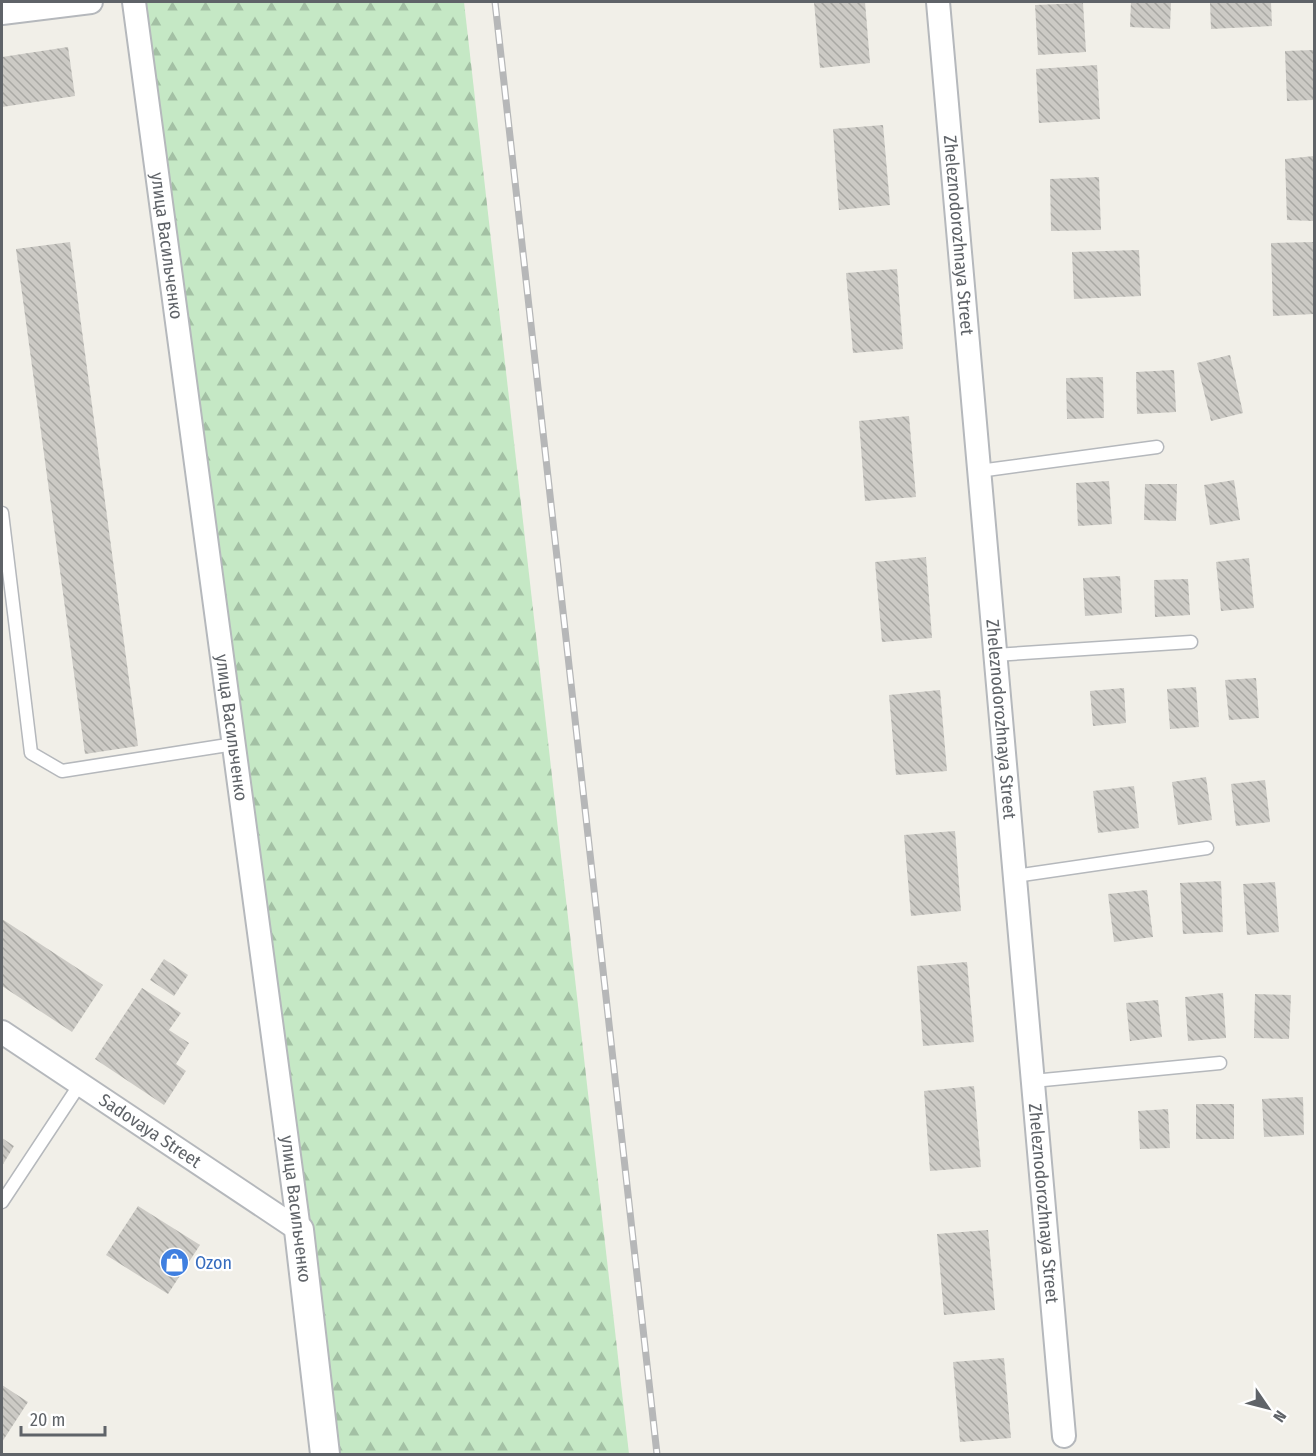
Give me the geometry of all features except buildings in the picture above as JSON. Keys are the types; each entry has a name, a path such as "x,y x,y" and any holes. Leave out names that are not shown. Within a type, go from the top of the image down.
{"street":[{"path":"2,13 91,2"},
{"name":"улица Васильченко","path":"134,2 299,1230 325,1455"},
{"name":"Zheleznodorozhnaya Street","path":"938,2 1064,1436"},
{"name":"Sadovaya Street","path":"2,1032 299,1230"}],"lane":[{"path":"979,471 1157,447"},
{"path":"2,513 31,753 62,771 234,744"},
{"path":"995,655 1191,642"},
{"path":"1015,876 1207,848"},
{"path":"1033,1081 1220,1063"},
{"path":"2,1202 80,1084"}],"green space":[{"path":"130,2 464,2 629,1454 324,1454"}],"railway":[{"path":"495,2 657,1454"}],"place":[{"name":"Ozon","path":"174,1263"}]}
